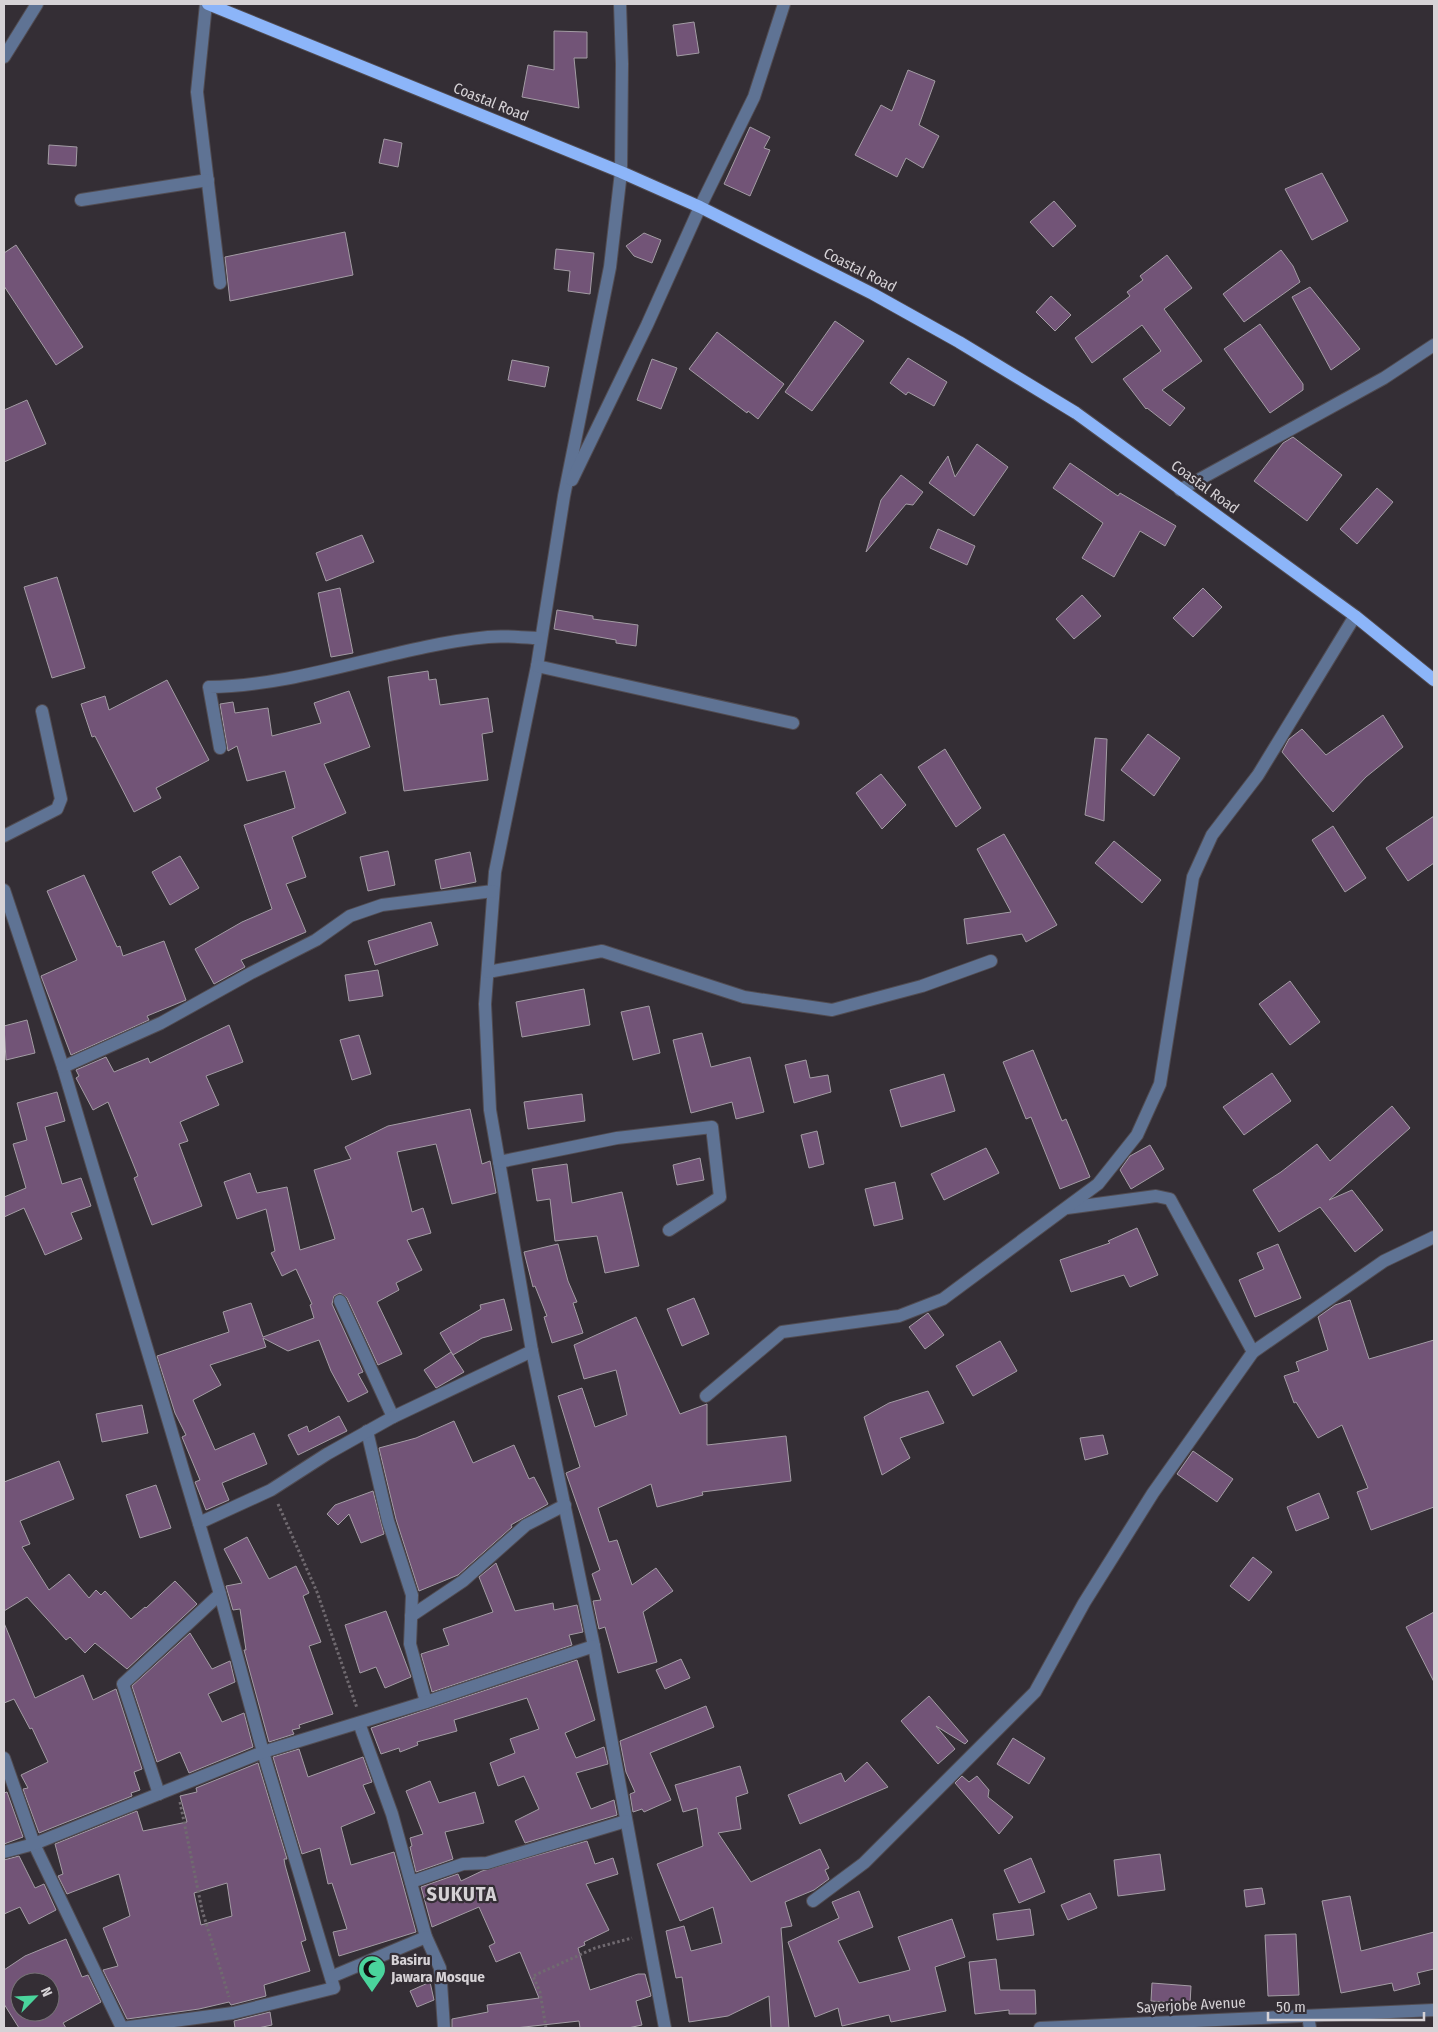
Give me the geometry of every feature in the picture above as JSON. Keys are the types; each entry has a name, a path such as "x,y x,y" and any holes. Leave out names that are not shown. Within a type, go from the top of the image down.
{"main road":[{"name":"Coastal Road","path":"207,4 621,172 700,207 873,294 959,342 1076,413 1355,616 1434,680"}],"street":[{"path":"4,57 38,4"},
{"path":"207,4 197,92 220,282"},
{"path":"620,4 622,64 621,172 610,268 564,496 537,666 495,872 485,1004 490,1110 532,1351 594,1646 665,2028"},
{"path":"564,496 754,97 784,4"},
{"path":"81,200 208,180"},
{"path":"1180,490 1384,378 1434,345"},
{"path":"706,1396 782,1332 899,1316 943,1299 1098,1184 1137,1135 1160,1084 1193,877 1212,835 1258,775 1355,616"},
{"path":"220,748 209,687 245,686 416,648 490,637 541,638"},
{"path":"537,666 793,723"},
{"path":"4,836 57,809 61,799 42,711"},
{"path":"4,890 6,909 63,1067 220,1594 263,1752 334,1988 233,2013 122,2028 34,1844 4,1758"},
{"path":"63,1067 161,1023 251,973 316,940 350,916 382,905 493,891"},
{"path":"488,972 602,951 744,997 832,1010 922,986 991,961"},
{"path":"499,1162 617,1138 712,1128 720,1197 669,1230"},
{"path":"1066,1208 1156,1196 1170,1199 1253,1352"},
{"path":"813,1902 864,1863 1035,1692 1084,1603 1147,1502 1253,1352 1384,1261 1434,1237"},
{"path":"340,1301 394,1416"},
{"path":"199,1523 272,1490 394,1416 532,1351"},
{"path":"366,1432 388,1521 412,1594 410,1644 426,1702"},
{"path":"411,1616 463,1581 526,1525 565,1505"},
{"path":"159,1794 123,1684 220,1594"},
{"path":"4,1852 34,1844 263,1752 426,1702 594,1646"},
{"path":"360,1722 392,1814 426,1936 440,1968 444,2028"},
{"path":"411,1882 463,1864 487,1862 626,1821"},
{"path":"331,1977 426,1936"},
{"name":"Sayerjobe Avenue","path":"1040,2028 1309,2022 1434,2010"}],"path":[{"path":"272,1490 317,1592 360,1722"},
{"path":"176,1787 202,1910 233,2013"},
{"path":"546,2028 540,1992 532,1976 595,1948 647,1934"}],"building":[{"path":"694,22 699,53 677,56 673,25"},
{"path":"554,31 587,32 587,58 574,58 579,108 522,97 528,65 554,70"},
{"path":"908,70 935,81 919,125 939,136 923,168 906,158 897,177 855,155 881,105 892,111"},
{"path":"750,127 770,137 764,148 770,150 750,196 724,184"},
{"path":"384,139 402,143 398,167 379,163"},
{"path":"49,145 77,147 76,166 48,164"},
{"path":"1322,173 1348,221 1312,240 1285,189"},
{"path":"1054,201 1076,226 1053,247 1030,222"},
{"path":"345,232 353,275 230,301 225,257"},
{"path":"644,233 661,240 652,263 634,256 626,246"},
{"path":"16,245 83,347 56,365 4,286 4,253"},
{"path":"556,249 594,253 590,294 568,291 570,271 554,269"},
{"path":"1281,250 1293,266 1300,282 1244,322 1223,294"},
{"path":"1167,255 1192,288 1164,309 1202,361 1162,390 1185,408 1170,426 1146,409 1123,379 1161,351 1142,325 1092,363 1075,338 1130,296 1127,292 1143,280 1140,276"},
{"path":"1310,287 1360,349 1331,370 1292,297"},
{"path":"1051,296 1071,315 1055,331 1036,312"},
{"path":"835,321 864,341 812,411 785,392"},
{"path":"1260,324 1303,384 1303,390 1270,413 1224,349"},
{"path":"717,332 784,384 758,419 748,411 747,413 689,369"},
{"path":"908,358 947,382 934,406 908,392 906,395 890,383"},
{"path":"652,359 677,368 661,409 637,400"},
{"path":"512,360 549,367 545,387 508,380"},
{"path":"27,400 46,444 4,462 4,410"},
{"path":"1293,437 1342,475 1307,521 1254,481 1283,443"},
{"path":"977,444 1008,467 974,516 929,483 948,456 955,477"},
{"path":"1070,463 1118,496 1120,493 1176,526 1165,546 1140,531 1114,577 1082,558 1103,523 1053,488"},
{"path":"901,475 923,492 913,505 906,504 866,552 881,500"},
{"path":"1377,488 1393,502 1357,544 1340,529"},
{"path":"938,529 975,546 967,565 930,548"},
{"path":"362,535 374,562 326,581 316,553"},
{"path":"57,577 85,668 52,678 24,587"},
{"path":"340,588 353,653 331,657 318,593"},
{"path":"1203,588 1222,607 1193,637 1173,618"},
{"path":"1082,595 1101,616 1074,639 1056,619"},
{"path":"557,610 593,616 593,619 638,625 636,646 616,643 616,640 554,629"},
{"path":"428,671 429,680 436,679 440,705 488,698 493,732 482,734 488,780 404,791 388,677"},
{"path":"167,680 209,760 156,788 161,798 134,812 95,736 92,737 81,704 105,696 109,710"},
{"path":"349,691 370,747 324,764 346,813 292,837 306,877 286,884 306,932 241,960 245,967 214,984 195,949 242,922 272,909 244,825 295,808 285,771 247,781 237,746 228,751 220,704 233,702 235,713 268,708 272,736 321,723 314,703"},
{"path":"1383,715 1403,747 1366,777 1333,812 1282,752 1289,739 1302,729 1326,755"},
{"path":"1148,734 1180,758 1154,796 1121,770"},
{"path":"1095,738 1107,739 1104,821 1085,815"},
{"path":"945,749 981,808 956,827 918,767"},
{"path":"881,774 906,805 882,829 856,793"},
{"path":"1434,816 1434,863 1408,881 1386,848"},
{"path":"1333,826 1366,878 1345,892 1312,840"},
{"path":"1004,834 1057,925 1026,942 1022,934 967,944 964,919 1011,912 977,849"},
{"path":"1114,841 1161,880 1142,903 1095,863"},
{"path":"388,851 395,885 368,891 360,857"},
{"path":"470,852 476,882 441,889 435,860"},
{"path":"180,856 199,888 170,905 152,872"},
{"path":"84,875 117,947 120,946 123,956 164,941 186,1000 147,1016 149,1020 71,1055 41,976 77,960 47,891"},
{"path":"431,922 438,945 375,965 368,941"},
{"path":"378,970 383,996 349,1001 345,975"},
{"path":"1290,981 1320,1022 1290,1045 1259,1004"},
{"path":"584,989 590,1025 522,1037 516,1002"},
{"path":"649,1006 660,1053 633,1060 621,1012"},
{"path":"27,1020 35,1053 6,1060 4,1026"},
{"path":"229,1025 243,1062 206,1076 219,1105 180,1122 188,1141 179,1144 202,1206 152,1225 134,1178 138,1176 108,1102 93,1110 76,1078 79,1076 76,1070 106,1057 114,1072 148,1058 150,1063"},
{"path":"702,1033 711,1067 750,1057 764,1112 736,1119 732,1102 691,1113 673,1040"},
{"path":"359,1035 371,1074 352,1080 340,1040"},
{"path":"1033,1050 1062,1121 1066,1119 1090,1177 1060,1189 1031,1117 1026,1119 1003,1062"},
{"path":"806,1060 810,1078 828,1075 831,1092 794,1103 785,1065"},
{"path":"1272,1073 1291,1101 1244,1135 1223,1107"},
{"path":"944,1074 955,1111 901,1127 890,1090"},
{"path":"57,1092 65,1121 45,1127 62,1184 81,1178 91,1206 71,1213 82,1239 45,1255 24,1208 4,1217 4,1197 26,1188 13,1144 27,1140 17,1103"},
{"path":"582,1094 585,1121 528,1129 524,1102"},
{"path":"1392,1106 1410,1128 1329,1200 1352,1190 1383,1230 1355,1252 1320,1207 1279,1232 1253,1190 1281,1172 1317,1144 1330,1161"},
{"path":"470,1109 482,1164 490,1161 496,1193 452,1204 436,1144 397,1152 412,1212 423,1208 431,1233 407,1240 422,1270 396,1283 399,1290 377,1302 402,1354 378,1365 347,1298 340,1293 334,1296 332,1304 363,1372 358,1374 368,1392 348,1402 331,1371 319,1340 288,1351 263,1338 266,1347 210,1365 221,1385 193,1400 215,1450 254,1433 267,1464 222,1483 229,1500 206,1510 195,1482 200,1480 182,1437 186,1435 175,1413 157,1356 229,1332 223,1312 251,1303 263,1337 314,1318 310,1305 312,1304 296,1269 282,1276 271,1253 275,1251 266,1209 237,1219 224,1182 250,1173 257,1193 287,1187 300,1250 335,1239 314,1170 351,1159 345,1147 388,1126"},
{"path":"817,1131 824,1164 809,1168 801,1135"},
{"path":"1150,1145 1164,1169 1131,1189 1120,1170 1130,1156"},
{"path":"986,1148 999,1173 944,1200 931,1174"},
{"path":"700,1158 704,1180 677,1185 673,1165"},
{"path":"567,1164 572,1203 622,1192 639,1266 605,1273 597,1236 555,1241 550,1199 537,1201 532,1169"},
{"path":"895,1182 903,1219 874,1226 865,1189"},
{"path":"1137,1228 1158,1275 1130,1287 1124,1275 1071,1292 1060,1260 1110,1243 1108,1241"},
{"path":"558,1244 568,1281 577,1302 573,1303 583,1333 552,1343 544,1317 547,1316 535,1286 533,1287 524,1252"},
{"path":"1278,1244 1301,1298 1255,1317 1239,1280 1264,1269 1257,1253"},
{"path":"694,1298 709,1334 682,1346 667,1309"},
{"path":"504,1299 512,1330 482,1338 453,1355 440,1333 481,1309 480,1305"},
{"path":"1350,1300 1369,1359 1434,1340 1434,1507 1371,1530 1357,1492 1368,1488 1342,1425 1318,1438 1296,1402 1294,1403 1284,1376 1299,1371 1296,1362 1328,1350 1318,1317 1335,1305"},
{"path":"928,1313 944,1335 925,1349 909,1327"},
{"path":"636,1317 680,1414 707,1404 707,1445 786,1436 791,1481 702,1492 703,1495 657,1507 651,1484 598,1508 609,1542 617,1540 632,1585 656,1568 673,1591 643,1612 657,1662 618,1673 605,1627 599,1629 593,1601 601,1600 592,1574 600,1570 566,1473 580,1467 558,1396 582,1388 595,1427 627,1415 616,1370 584,1379 574,1345"},
{"path":"1000,1341 1017,1371 973,1396 956,1366"},
{"path":"451,1352 464,1372 436,1388 424,1370"},
{"path":"928,1391 944,1423 900,1438 910,1458 882,1475 864,1417 889,1403"},
{"path":"142,1405 148,1433 102,1442 96,1414"},
{"path":"339,1416 347,1431 298,1455 288,1435 307,1426 309,1432"},
{"path":"454,1421 473,1463 514,1445 529,1479 534,1477 548,1504 511,1525 512,1527 458,1575 419,1591 396,1519 379,1448 416,1438"},
{"path":"1103,1435 1108,1454 1085,1460 1080,1438"},
{"path":"1193,1451 1233,1479 1217,1502 1177,1474"},
{"path":"59,1461 74,1499 20,1521 30,1544 22,1547 49,1590 69,1574 89,1598 96,1590 101,1595 105,1591 131,1619 175,1581 197,1604 127,1669 95,1643 85,1653 70,1637 66,1640 27,1597 4,1611 4,1482"},
{"path":"156,1485 171,1528 140,1538 126,1495"},
{"path":"373,1491 384,1534 361,1543 349,1514 338,1525 327,1514 335,1505"},
{"path":"1319,1493 1329,1518 1296,1531 1287,1507"},
{"path":"247,1537 269,1579 296,1566 309,1593 303,1596 321,1642 309,1646 333,1714 299,1725 300,1728 292,1730 294,1734 269,1742 244,1650 246,1650 240,1609 233,1610 226,1586 242,1583 224,1549"},
{"path":"1253,1557 1272,1572 1249,1601 1230,1586"},
{"path":"496,1563 515,1611 553,1603 554,1610 577,1605 583,1632 569,1635 572,1645 432,1692 421,1654 449,1645 443,1629 493,1612 479,1577"},
{"path":"386,1611 411,1677 385,1688 376,1667 360,1673 345,1625"},
{"path":"1434,1612 1434,1682 1406,1627"},
{"path":"4,1623 35,1698 83,1675 93,1700 116,1689 142,1769 134,1772 140,1790 131,1793 132,1796 39,1833 23,1789 28,1788 21,1775 48,1762 32,1728 30,1729 14,1699 4,1703"},
{"path":"190,1633 212,1669 230,1661 235,1682 208,1694 222,1722 244,1713 253,1747 189,1773 180,1752 157,1762 132,1686"},
{"path":"681,1659 690,1678 665,1689 656,1670"},
{"path":"577,1660 595,1720 565,1733 576,1758 604,1747 608,1764 576,1773 591,1809 614,1800 617,1815 525,1843 515,1821 539,1809 524,1776 498,1786 490,1763 515,1753 510,1739 539,1729 527,1698 454,1720 457,1731 417,1742 418,1745 400,1752 399,1748 381,1754 371,1728"},
{"path":"929,1696 968,1741 965,1744 936,1726 955,1749 938,1764 901,1721"},
{"path":"706,1706 714,1727 650,1753 671,1800 644,1812 642,1809 633,1812 630,1794 635,1792 626,1772 620,1741"},
{"path":"1013,1738 1045,1758 1029,1784 997,1764"},
{"path":"299,1749 308,1777 363,1757 372,1782 363,1785 375,1813 341,1827 351,1865 394,1852 416,1932 339,1956 333,1932 347,1929 332,1883 328,1884 320,1848 302,1854 273,1757"},
{"path":"867,1762 888,1787 800,1824 788,1795 841,1773 845,1782"},
{"path":"258,1763 287,1859 284,1859 285,1865 306,1940 301,1942 310,1971 264,1985 266,1996 231,2005 229,2002 199,2009 127,2019 103,1970 118,1966 103,1928 130,1916 119,1874 67,1894 58,1876 63,1874 55,1844 137,1811 143,1831 187,1822 180,1796 197,1792 196,1788","holes":["227,1883 232,1916 201,1925 194,1893"]},
{"path":"740,1766 748,1793 736,1797 741,1829 718,1833 751,1882 820,1849 829,1868 825,1870 829,1879 814,1890 785,1902 792,1926 781,1928 789,2028 771,2028 769,1996 728,2016 689,2022 682,1977 676,1978 666,1931 684,1926 691,1951 722,1943 713,1907 680,1921 657,1864 703,1846 697,1808 683,1812 675,1785"},
{"path":"962,1776 969,1782 977,1776 989,1790 988,1797 1013,1817 999,1834 955,1783"},
{"path":"430,1781 439,1803 475,1792 484,1823 445,1832 453,1859 416,1872 410,1847 412,1846 410,1838 423,1834 406,1791"},
{"path":"7,1792 23,1837 4,1844 4,1793"},
{"path":"587,1841 595,1864 613,1858 618,1874 586,1884 609,1930 584,1942 585,1945 578,1948 590,1990 638,1974 645,1974 651,1996 636,2001 642,2025 628,2028 580,2028 579,2021 515,2028 452,2028 452,2019 488,2012 487,2005 539,1998 520,1952 496,1962 489,1946 495,1943 479,1907 432,1927 421,1887 458,1874 461,1881 482,1871"},
{"path":"1160,1854 1165,1890 1118,1896 1114,1860"},
{"path":"19,1856 35,1888 44,1884 56,1910 29,1924 20,1907 4,1914 4,1860"},
{"path":"1031,1858 1045,1892 1019,1903 1004,1870"},
{"path":"1262,1888 1265,1904 1246,1907 1244,1890"},
{"path":"859,1891 873,1927 838,1941 859,1983 910,1970 898,1937 952,1919 965,1957 935,1967 946,2011 891,2022 889,2015 842,2026 838,2008 815,2017 788,1942 839,1918 832,1902"},
{"path":"1090,1893 1097,1908 1068,1920 1061,1905"},
{"path":"1350,1896 1361,1951 1434,1932 1434,1969 1417,1973 1420,1984 1394,1991 1392,1983 1341,1993 1322,1901"},
{"path":"1030,1909 1034,1935 997,1940 993,1914"},
{"path":"1296,1934 1299,1995 1268,1996 1265,1935"},
{"path":"66,1939 82,1977 88,1975 101,2002 63,2023 66,2028 19,2028 15,2022 60,2022 60,1972 10,1972 10,2014 4,2004 4,1970 25,1956"},
{"path":"996,1959 1000,1990 1035,1990 1036,2014 1009,2014 1009,2010 975,2014 969,1962"},
{"path":"430,1982 434,2000 417,2007 410,1991"},
{"path":"1152,1983 1191,1986 1190,2004 1151,2001"},
{"path":"270,2012 272,2025 258,2028 235,2028 234,2021"}],"place":[{"name":"Basiru Jawara Mosque","path":"372,1993"}],"district":[{"name":"SUKUTA","path":"462,1894"}]}
